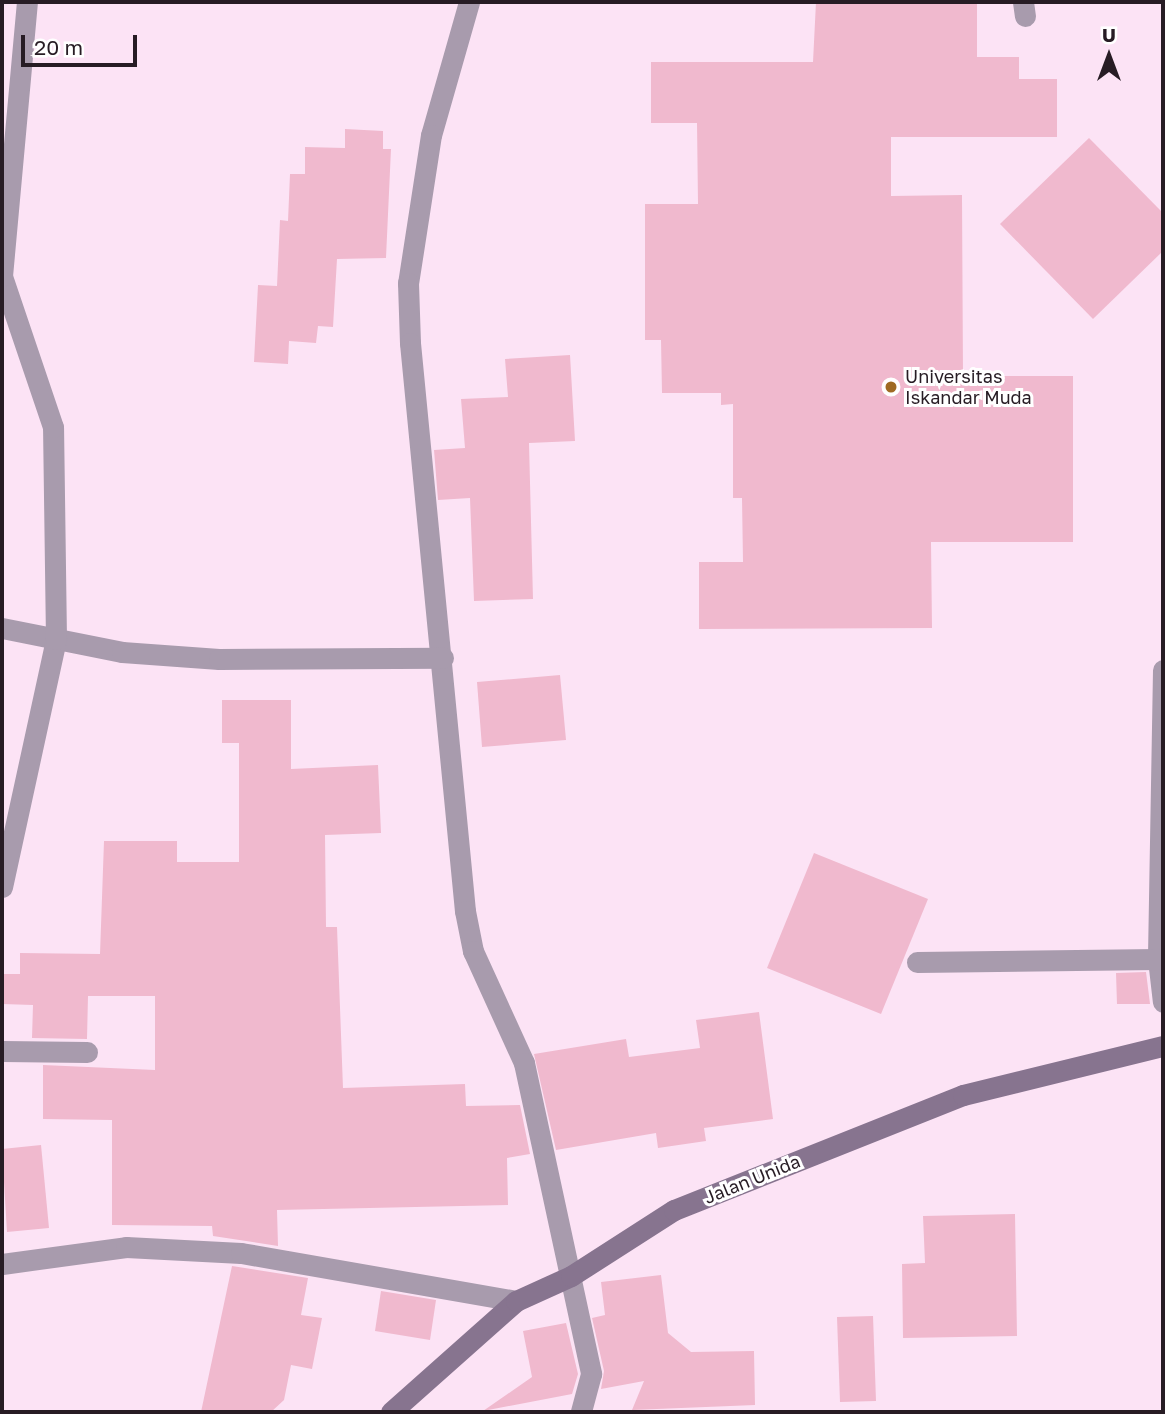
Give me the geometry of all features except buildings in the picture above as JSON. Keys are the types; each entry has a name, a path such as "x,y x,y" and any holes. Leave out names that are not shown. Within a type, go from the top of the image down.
{"street":[{"path":"2,887 56,639 53,427 2,276 27,2"},
{"path":"469,2 439,93 408,283 474,951 524,1063 591,1374 581,1412"},
{"path":"2,628 56,639 219,659 443,658"},
{"path":"1163,670 1158,959 1163,1002"},
{"path":"917,962 1158,959"},
{"name":"Jalan Unida","path":"390,1412 516,1301 571,1276 674,1210 951,1100 1163,1046"},
{"path":"2,1051 87,1052"},
{"path":"2,1264 126,1247 241,1253 516,1301"}],"place":[{"name":"Universitas Iskandar Muda","path":"891,387"}]}
